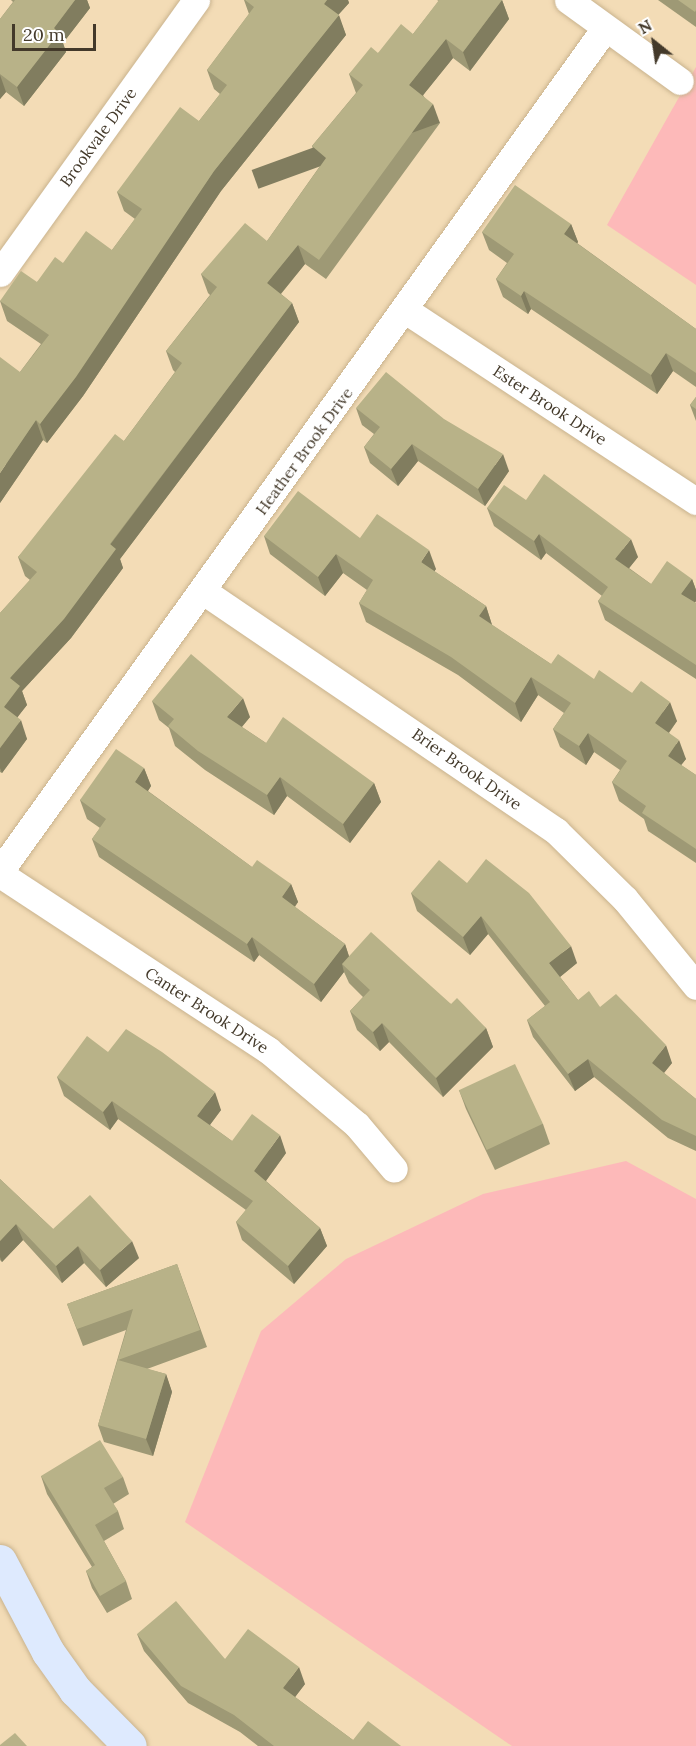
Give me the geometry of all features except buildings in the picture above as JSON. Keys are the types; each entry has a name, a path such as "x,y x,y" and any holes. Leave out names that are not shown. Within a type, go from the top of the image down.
{"street":[{"name":"Brookvale Drive","path":"0,273 196,0"},
{"path":"568,0 680,81"},
{"name":"Heather Brook Drive","path":"0,873 605,28"},
{"name":"Ester Brook Drive","path":"405,309 696,501"},
{"name":"Brier Brook Drive","path":"203,591 556,831 625,899 696,986"},
{"name":"Canter Brook Drive","path":"0,873 268,1050 336,1105 394,1169"},
{"path":"0,1561 48,1652 75,1690 130,1746"}],"shaded area":[{"path":"696,67 696,285 607,225"},
{"path":"626,1161 696,1199 696,1746 512,1746 185,1522 261,1331 346,1259 483,1194"}]}
